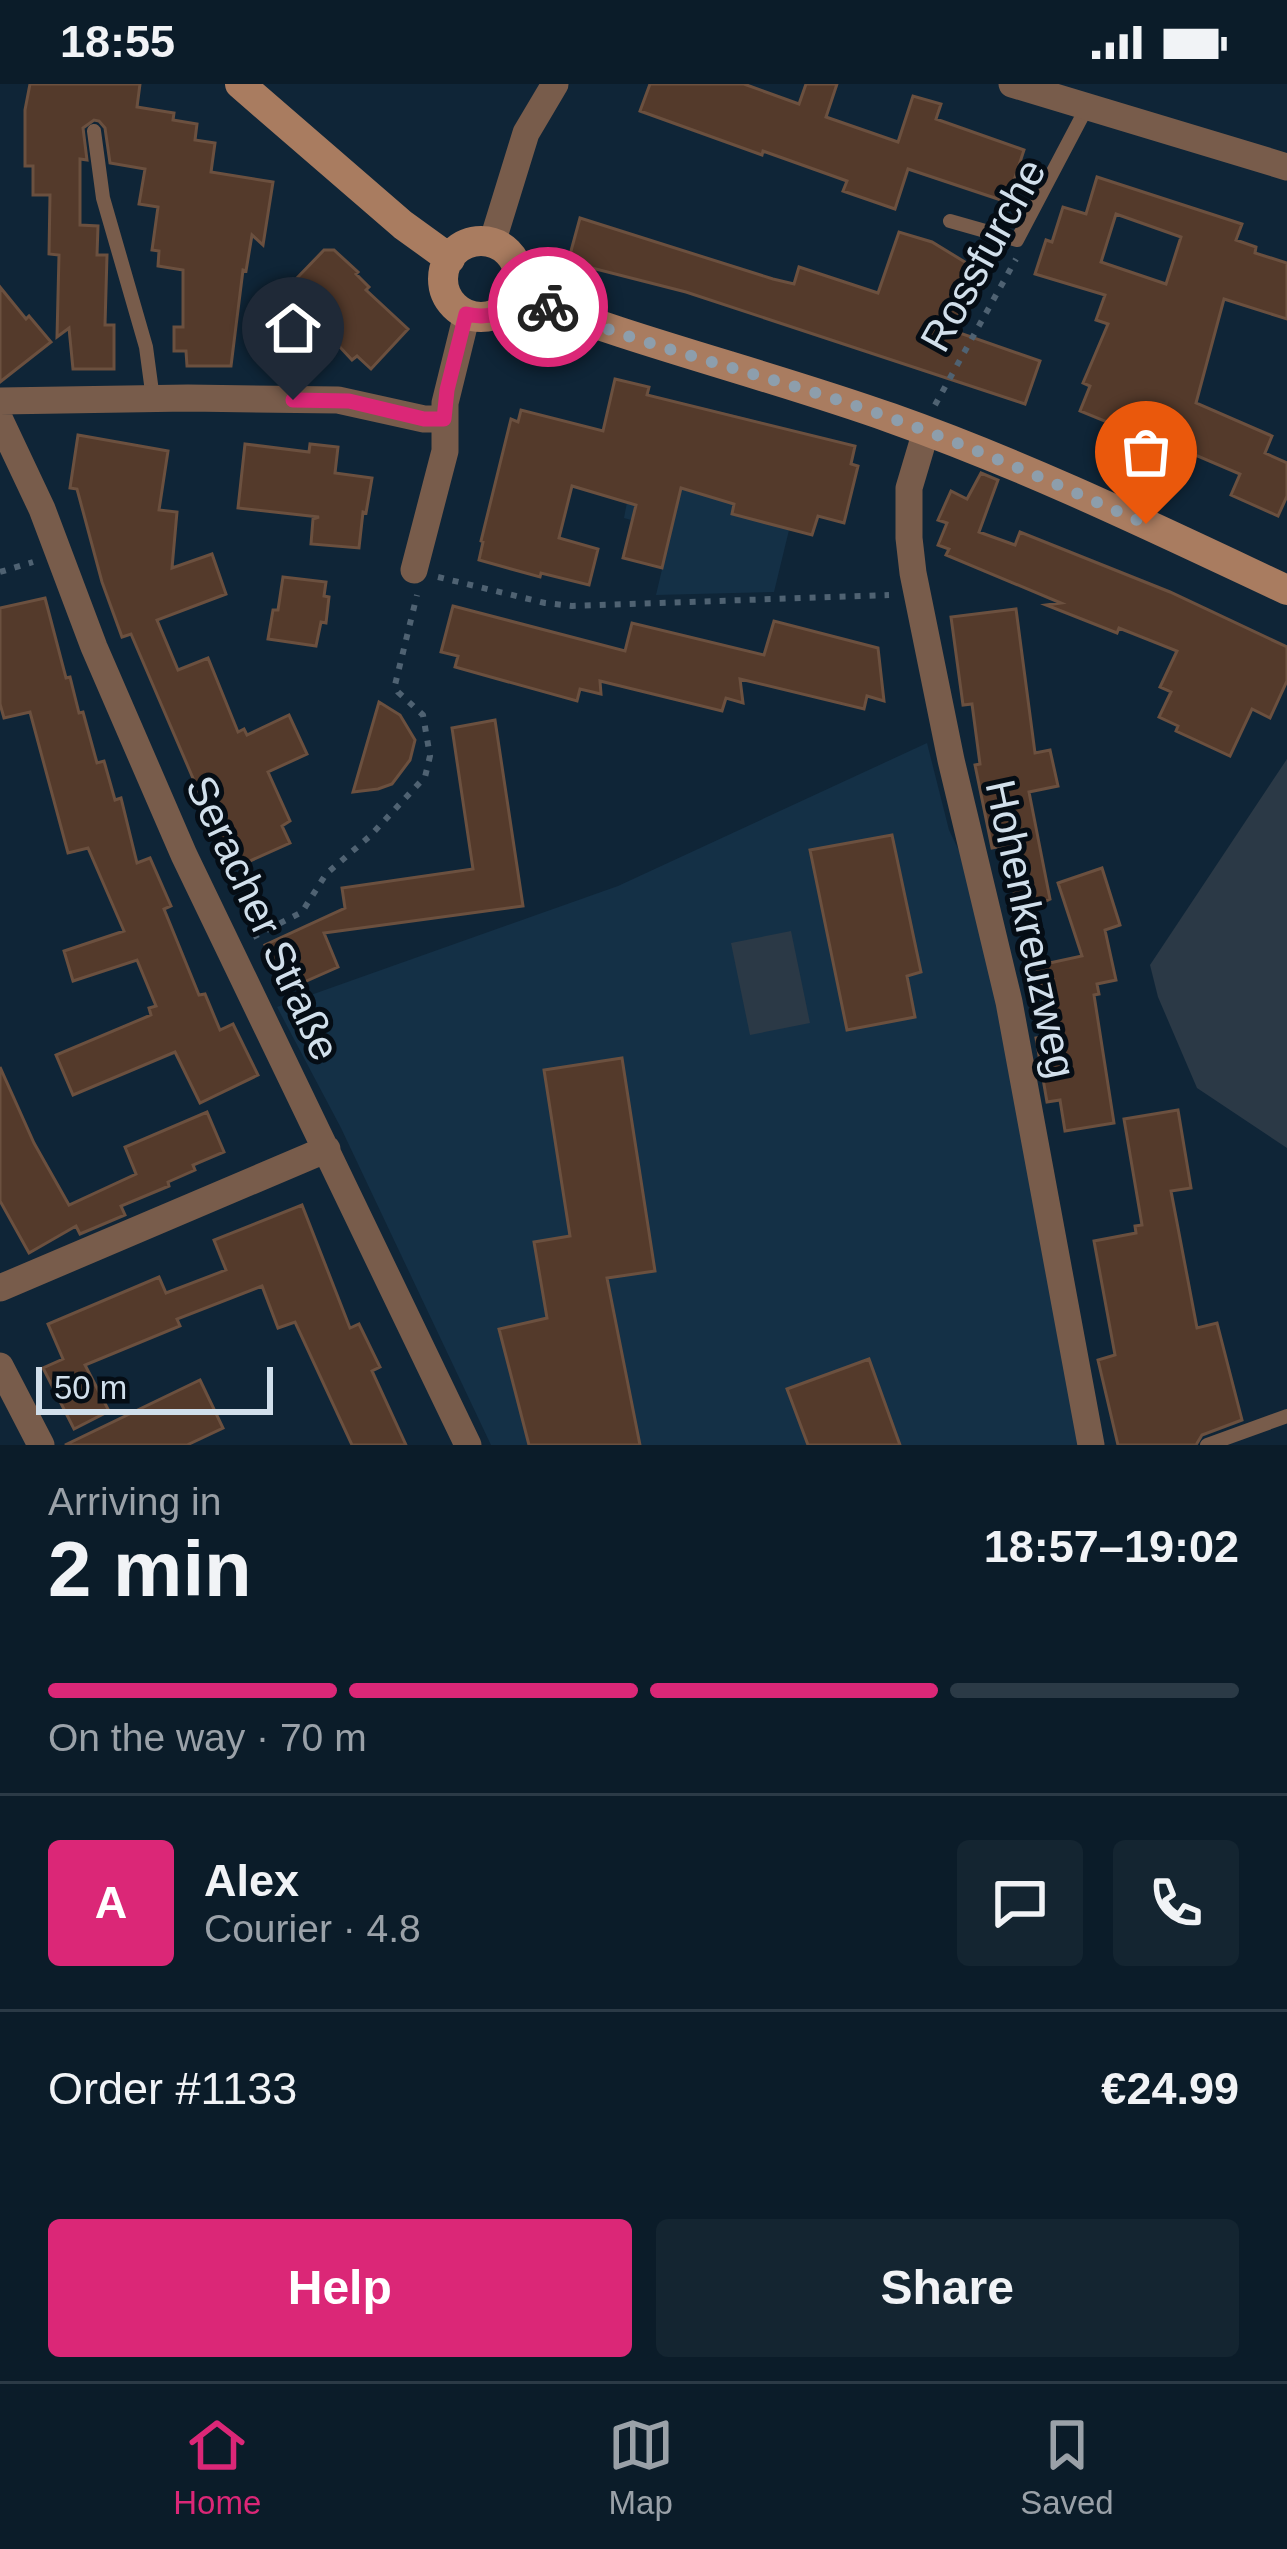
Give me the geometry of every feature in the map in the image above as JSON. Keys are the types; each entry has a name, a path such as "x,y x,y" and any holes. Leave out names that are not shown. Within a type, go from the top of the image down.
{"street":[{"path":"240,84 449,260"},
{"path":"492,243 526,133 555,84"},
{"path":"1012,84 1287,167"},
{"path":"492,243 515,260 519,278 515,295 496,314 466,314 453,304 445,288 445,269 462,246 492,243"},
{"path":"515,295 600,327 926,431 1044,478 1287,590"},
{"path":"414,570 445,451 447,390 466,314"},
{"path":"0,401 349,401 424,419 444,419"},
{"name":"Seracher Straße","path":"0,420 42,509 142,760 468,1445"},
{"name":"Hohenkreuzweg","path":"926,431 908,502 916,592 1009,1003 1091,1445"},
{"path":"0,1288 327,1149"},
{"path":"0,1366 41,1445"}],"lane":[{"path":"950,221 1017,240 1087,107"},
{"path":"94,131 100,182 146,346 153,399"},
{"path":"1207,1445 1287,1416"}],"path":[{"name":"Rossfurche","path":"926,431 942,390 1024,245"},
{"path":"230,947 302,912 326,874 370,836 428,771 423,715 395,685 417,599 414,570 559,605 916,592"}],"shaded area":[{"path":"701,407 804,437 805,433 855,446 851,464 858,466 844,523 818,516 812,535 789,530 774,592 656,595 671,531 624,518 630,486 691,442"},
{"path":"927,743 949,830 964,861 990,968 1079,1445 491,1445 341,1128 277,1007 618,886"},
{"path":"1287,759 1287,1148 1197,1088 1158,997 1150,965"},
{"path":"791,931 810,1023 750,1035 731,943"}],"building":[{"path":"30,84 140,84 137,107 174,113 173,120 197,124 195,140 215,143 211,172 273,182 263,245 252,235 243,270 231,366 187,366 186,351 174,351 174,327 183,327 183,270 158,266 159,251 152,250 158,207 139,204 145,169 110,163 105,128 94,120 83,128 87,160 80,159 80,225 98,226 97,255 107,255 105,325 114,325 114,369 73,369 69,328 57,337 59,255 49,254 50,195 33,195 33,166 25,166"},
{"path":"650,84 744,84 799,104 806,84 837,84 826,117 898,142 913,96 941,104 936,119 1024,150 1007,202 908,169 895,209 843,191 847,181 640,111"},
{"path":"1097,177 1242,224 1236,240 1256,247 1255,253 1287,263 1287,319 1224,299 1196,403 1272,436 1265,453 1287,463 1287,496 1278,516 1231,495 1240,474 1080,411 1090,386 1083,383 1108,324 1096,320 1105,295 1035,274 1063,207 1086,214","holes":["1116,214 1181,237 1166,284 1101,262"]},
{"path":"580,218 773,279 794,284 799,267 878,293 899,232 932,242 983,273 951,330 1040,361 1025,404 686,292 568,262"},
{"path":"324,250 334,250 358,272 369,287 366,290 408,329 371,369 357,356 352,360 302,301 311,292 297,278"},
{"path":"0,287 51,342 0,382"},
{"path":"615,379 649,387 647,395 855,446 851,464 858,466 844,523 818,516 812,535 732,514 734,504 681,488 662,568 623,558 636,505 572,486 559,538 598,549 589,585 479,560 511,419 518,422 521,410 603,431"},
{"path":"78,435 168,451 159,510 177,512 172,568 212,554 226,594 157,620 178,670 208,658 238,732 244,729 247,735 289,715 307,754 268,772 290,821 282,826 290,843 232,869 131,634 122,637 102,582 77,489 70,488"},
{"path":"245,444 309,452 310,444 338,447 335,473 372,478 359,548 311,544 313,519 319,517 238,508"},
{"path":"981,473 998,480 979,532 1015,545 1020,532 1170,592 1287,647 1287,681 1270,718 1252,709 1230,756 1176,731 1178,726 1159,717 1171,692 1160,687 1177,651 1046,605 1061,603 946,555 949,549 938,545 947,523 938,520 951,491 967,499"},
{"path":"283,577 326,582 326,623 321,622 316,646 268,639"},
{"path":"45,598 66,678 70,677 79,713 83,712 97,763 104,761 115,800 121,798 137,863 150,858 171,906 164,909 199,995 205,994 220,1030 233,1024 258,1075 200,1103 175,1052 73,1095 56,1055 151,1015 149,1008 156,1006 137,960 73,981 64,951 124,931 88,848 68,853 30,712 4,718 0,704 0,608"},
{"path":"453,606 625,651 632,623 764,655 774,621 878,648 884,701 867,696 864,709 740,679 743,703 726,698 722,711 600,681 601,694 580,689 577,701 455,667 458,656 441,652"},
{"path":"1016,609 1035,753 1050,750 1058,786 1029,792 1050,899 1019,913 1003,846 992,848 975,765 980,764 972,704 963,705 951,617"},
{"path":"379,702 400,715 415,740 410,760 392,784 353,792"},
{"path":"495,720 523,906 324,933 338,967 286,990 265,945 345,908 342,888 473,869 452,728"},
{"path":"892,835 921,972 907,976 915,1017 847,1030 810,850"},
{"path":"1102,868 1120,925 1105,930 1116,980 1097,984 1099,994 1094,995 1114,1123 1065,1131 1060,1100 1047,1102 1036,1038 1052,1035 1036,966 1082,956 1058,883"},
{"path":"622,1058 655,1271 607,1278 640,1445 529,1445 499,1329 547,1318 534,1242 570,1236 544,1070"},
{"path":"0,1067 69,1205 136,1174 125,1147 207,1112 224,1152 193,1165 195,1170 168,1182 169,1186 121,1206 125,1215 80,1234 76,1226 29,1253 0,1201"},
{"path":"1178,1110 1191,1188 1171,1191 1197,1328 1217,1323 1242,1420 1202,1435 1196,1445 1118,1445 1098,1360 1115,1355 1094,1241 1136,1233 1135,1226 1142,1225 1124,1119"},
{"path":"302,1205 350,1328 359,1324 380,1367 372,1371 406,1445 352,1445 295,1322 278,1328 262,1286 177,1319 180,1326 85,1365 109,1411 74,1429 43,1368 63,1359 48,1324 159,1277 166,1293 226,1270 214,1240"},
{"path":"869,1359 900,1445 808,1445 787,1389"},
{"path":"200,1380 223,1428 187,1445 65,1445"}],"way so far":[{"path":"548,307 891,418 1146,524"}],"route":[{"path":"293,400 349,401 424,419 444,419 466,314 496,314 515,295 548,307"}]}
